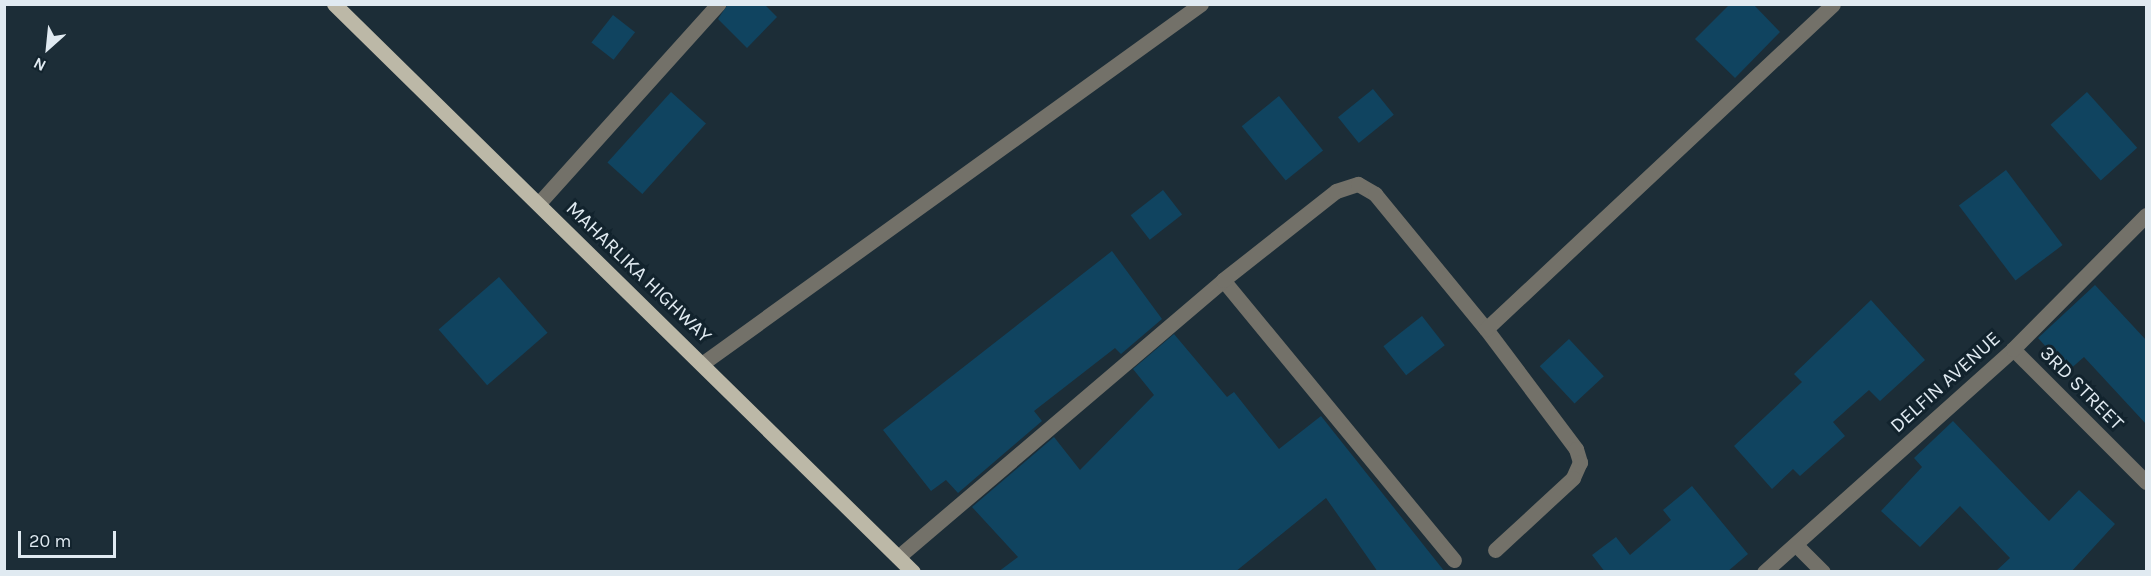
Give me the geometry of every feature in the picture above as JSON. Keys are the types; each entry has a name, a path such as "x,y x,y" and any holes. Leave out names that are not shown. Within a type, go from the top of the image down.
{"main road":[{"name":"MAHARLIKA HIGHWAY","path":"335,5 703,363 913,572"}],"street":[{"path":"539,203 718,4"},
{"path":"703,363 1201,4"},
{"path":"1486,329 1833,4"},
{"path":"898,557 1223,280 1336,191 1358,184 1375,194 1486,329 1576,449 1580,462 1573,478 1495,550"},
{"name":"DELFIN AVENUE","path":"1764,572 2013,349 2146,215"},
{"path":"1223,280 1454,560"},
{"name":"3RD STREET","path":"2013,349 2146,482"},
{"path":"1796,545 1823,572"}],"building":[{"path":"728,4 764,4 777,17 747,48 718,19"},
{"path":"1730,4 1753,4 1780,32 1735,78 1695,39"},
{"path":"613,15 635,32 614,60 591,43"},
{"path":"1373,89 1394,115 1359,143 1338,117"},
{"path":"671,92 706,123 642,194 607,163"},
{"path":"2087,92 2137,148 2101,181 2051,125"},
{"path":"1279,96 1323,150 1286,181 1242,126"},
{"path":"2006,170 2063,245 2015,281 1959,206"},
{"path":"1163,190 1182,214 1150,240 1131,215"},
{"path":"1112,251 1162,319 1121,354 1115,348 1034,411 1042,421 958,493 946,480 931,491 883,430"},
{"path":"499,277 548,333 487,385 439,329"},
{"path":"2095,285 2146,340 2146,424 2084,357 2068,371 2038,338"},
{"path":"1871,300 1925,360 1880,401 1869,390 1833,422 1845,436 1800,476 1793,469 1772,489 1734,446 1802,382 1794,374"},
{"path":"1422,316 1445,345 1406,375 1383,346"},
{"path":"1174,334 1227,397 1234,392 1279,449 1321,416 1445,572 1378,572 1326,498 1235,572 998,572 1018,557 972,507 1054,437 1080,470 1154,395 1133,369"},
{"path":"1569,339 1604,376 1575,404 1540,366"},
{"path":"1953,421 2049,521 2079,490 2115,524 2071,572 1995,572 2010,558 1960,506 1920,547 1881,511 1922,467 1914,458"},
{"path":"1692,486 1748,554 1727,572 1605,572 1592,555 1616,537 1630,555 1671,520 1663,510"}]}
